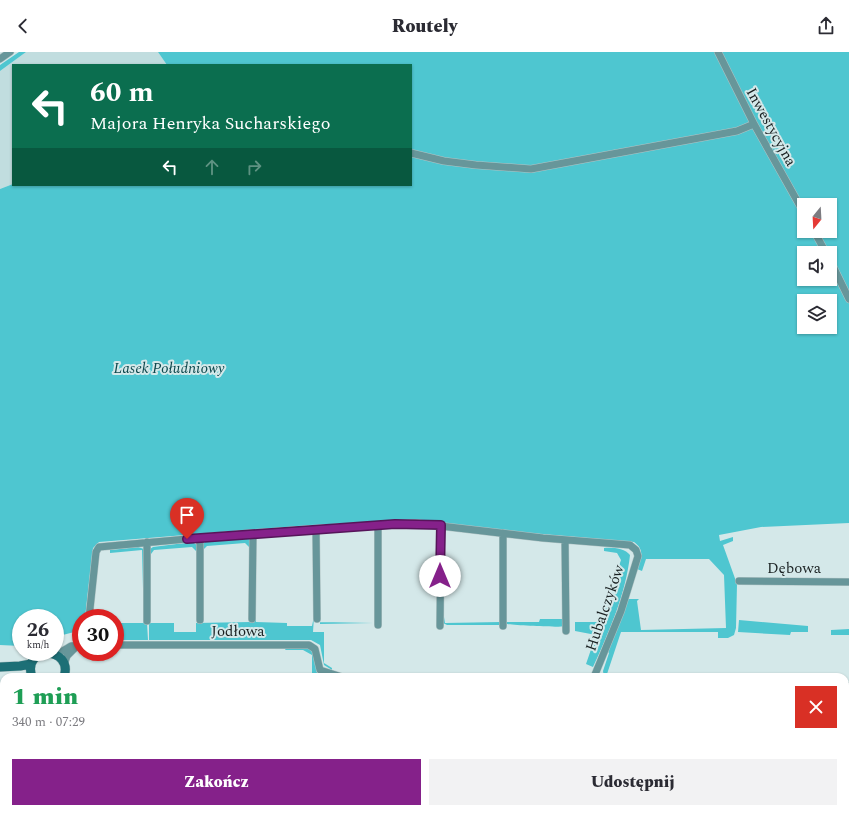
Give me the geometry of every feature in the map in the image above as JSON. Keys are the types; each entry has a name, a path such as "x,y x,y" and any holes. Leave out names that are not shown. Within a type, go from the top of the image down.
{"main road":[{"path":"0,668 31,664 34,661"},
{"path":"59,661 65,673"},
{"path":"31,664 31,673"},
{"path":"0,668 19,673"}],"street":[{"path":"0,59 10,52"},
{"name":"Inwestycyjna","path":"718,52 754,124 797,200"},
{"path":"412,153 444,161 476,165 538,169 737,130 754,124"},
{"path":"837,274 849,299"},
{"path":"378,525 378,625"},
{"path":"89,609 97,548 147,542 316,529 378,525 441,525 565,540 566,631"},
{"path":"440,626 441,525"},
{"path":"316,529 317,619"},
{"path":"503,533 504,626"},
{"path":"252,619 253,534"},
{"path":"200,538 200,620"},
{"name":"Hubalczyków","path":"565,540 623,544 635,548 638,556 623,605 596,673"},
{"path":"147,542 148,621"},
{"name":"Dębowa","path":"739,581 849,582"},
{"name":"Jodłowa","path":"124,644 310,645 315,649 320,670 329,673"},
{"path":"65,673 68,656 72,652"}],"shaded area":[{"path":"26,52 158,52 166,64 12,64 12,184 0,189 0,71"}],"green space":[{"path":"19,52 26,52 0,71 0,65"},
{"name":"Lasek Południowy","path":"158,52 849,52 849,523 761,527 719,535 720,541 733,537 733,541 723,545 737,584 736,628 734,635 728,638 718,638 718,632 621,632 607,673 603,673 608,652 628,599 639,599 637,601 641,630 726,628 724,575 709,559 646,559 642,571 637,569 641,558 641,551 638,545 634,542 389,521 310,525 99,542 93,548 86,609 72,609 72,633 64,635 64,609 12,609 12,646 0,645 0,189 12,184 12,186 412,186 412,64 166,64"},
{"path":"242,537 250,539 250,568 249,547 245,543 207,546 203,550 203,544 206,541"},
{"path":"192,542 197,545 197,565 196,551 192,547 154,550 151,554 151,567 150,566 150,549 153,547"},
{"path":"138,547 144,549 145,589 143,589 142,550 110,553 110,550"},
{"path":"604,548 621,549 630,555 621,598 611,627 593,667 586,664 596,635 575,631 575,622 600,622 621,560 617,553 604,551"},
{"path":"256,584 256,622 287,623 287,626 312,626 314,616 313,632 324,632 324,663 332,668 332,670 324,665 320,645 311,640 149,640 149,623 174,623 174,632 196,632 196,623 250,622 250,611"},
{"path":"562,608 564,626 561,627 505,624 505,622 539,622 540,619 562,619"},
{"path":"444,617 445,623 501,622 501,625 447,625 443,623"},
{"path":"143,619 147,623 148,640 124,640 124,623 143,623"},
{"path":"739,620 808,626 808,632 791,632 790,635 738,632"},
{"path":"320,622 373,623 320,624"},
{"path":"849,629 849,635 831,635 831,630"},
{"path":"287,647 310,649 314,654 317,673 312,673 312,655 303,650 285,650"}],"route":[{"path":"187,539 395,524 441,525 440,576"}]}
